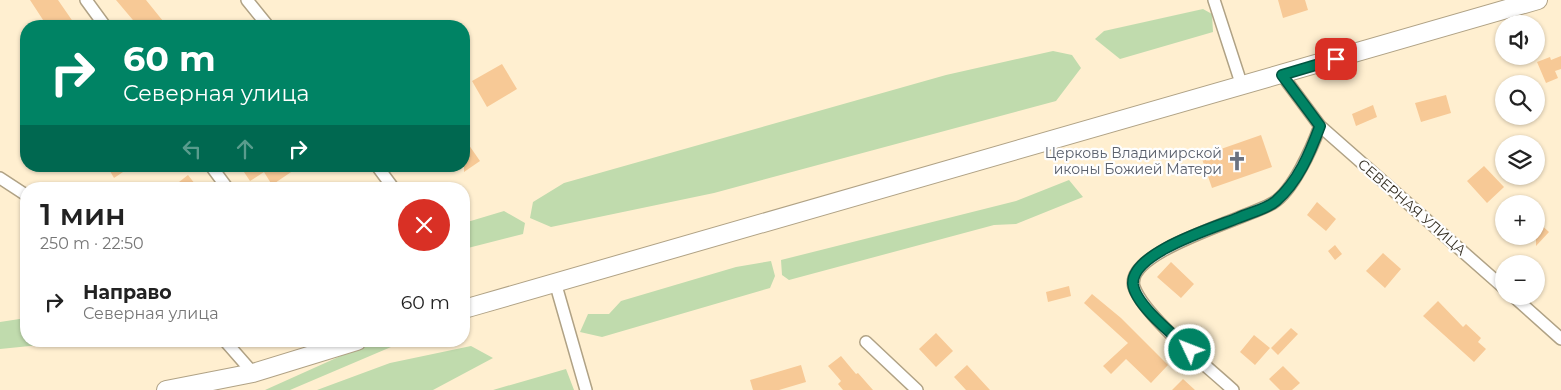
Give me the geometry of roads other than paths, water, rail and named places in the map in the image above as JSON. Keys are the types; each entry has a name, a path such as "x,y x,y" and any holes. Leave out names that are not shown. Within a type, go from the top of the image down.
{"main road":[{"path":"470,307 1538,0"},
{"path":"166,390 252,373 337,347"}],"street":[{"path":"86,0 101,20"},
{"path":"247,0 263,20"},
{"path":"1214,0 1242,86"},
{"name":"СЕВЕРНАЯ УЛИЦА","path":"1282,75 1320,126 1495,280"},
{"path":"1233,390 1147,310 1133,285 1136,270 1156,252 1275,202 1290,184 1309,154 1320,126"},
{"path":"0,178 20,191"},
{"path":"556,282 586,390"},
{"path":"1523,305 1561,339"},
{"path":"866,342 917,390"},
{"path":"230,347 252,373"}],"place":[{"name":"Церковь Владимирской иконы Божией Матери","path":"1237,161"}]}
